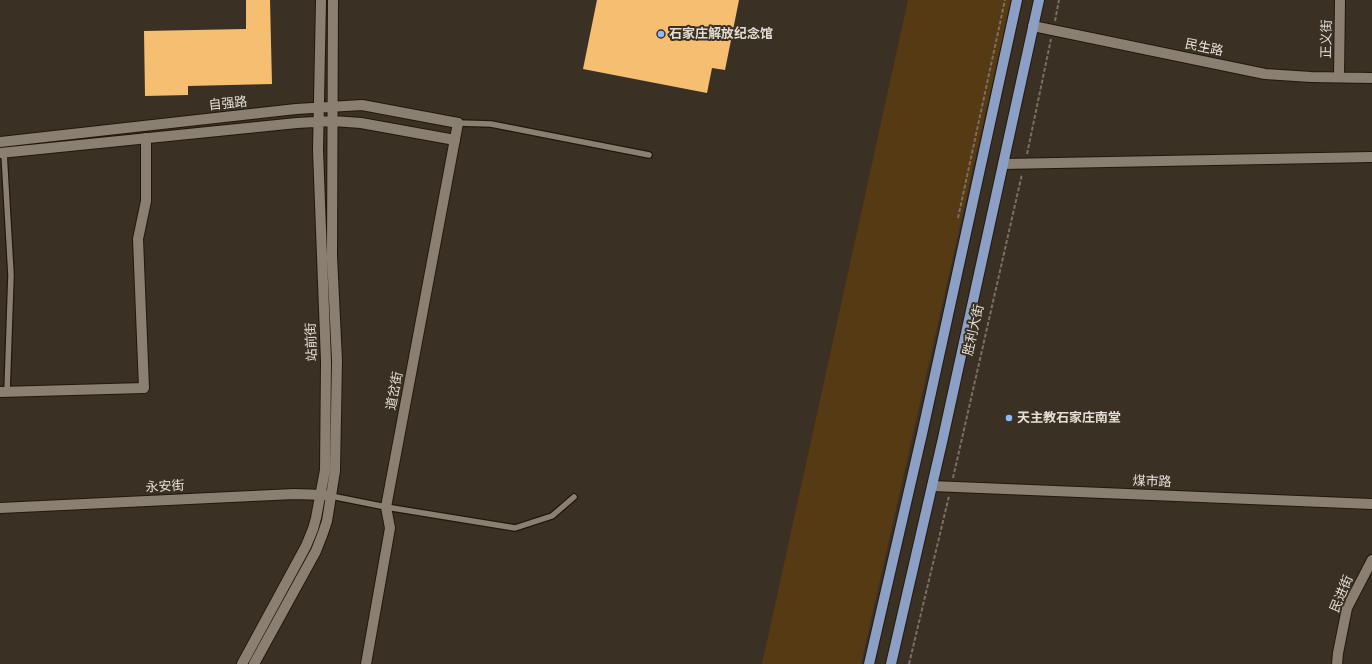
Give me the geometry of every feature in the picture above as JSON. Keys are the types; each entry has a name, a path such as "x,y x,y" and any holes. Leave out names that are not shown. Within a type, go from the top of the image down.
{"main road":[{"path":"869,664 920,441 1017,0"},
{"name":"胜利大街","path":"891,664 932,486 1039,0"}],"street":[{"name":"站前街","path":"242,664 306,546 313,529 325,470 326,362 318,122 321,0"},
{"name":"站前街","path":"254,664 316,551 323,533 335,471 337,362 332,256 334,0"},
{"name":"正义街","path":"1339,78 1340,0"},
{"name":"民生路","path":"1033,26 1265,74 1311,77 1372,78"},
{"name":"自强路","path":"0,142 333,106 362,105 458,123"},
{"name":"自强路","path":"2,153 297,123 333,121 361,123 455,140"},
{"name":"道岔街","path":"366,664 390,528 386,507 458,123"},
{"path":"3,392 144,388 138,239 146,201 146,138"},
{"path":"1003,164 1372,157"},
{"name":"煤市路","path":"932,486 1372,504"},
{"name":"永安街","path":"0,508 294,494 331,496"},
{"name":"民进街","path":"1337,664 1347,608 1372,560"}],"lane":[{"path":"458,123 491,124 649,155"},
{"path":"2,153 11,275 3,392"},
{"path":"331,496 386,507 515,528 552,516 574,497"}],"path":[{"path":"956,225 1004,0"},
{"name":"胜利大街","path":"909,664 1025,164 1059,0"}],"shaded area":[{"path":"908,0 1011,0 861,664 762,664"}],"building":[{"path":"246,0 270,0 272,84 188,86 188,95 145,96 144,31 246,29"},
{"name":"石家庄解放纪念馆","path":"597,0 739,0 725,70 712,68 707,93 583,69"}],"place":[{"name":"石家庄解放纪念馆","path":"661,34"},
{"name":"天主教石家庄南堂","path":"1009,418"}]}
